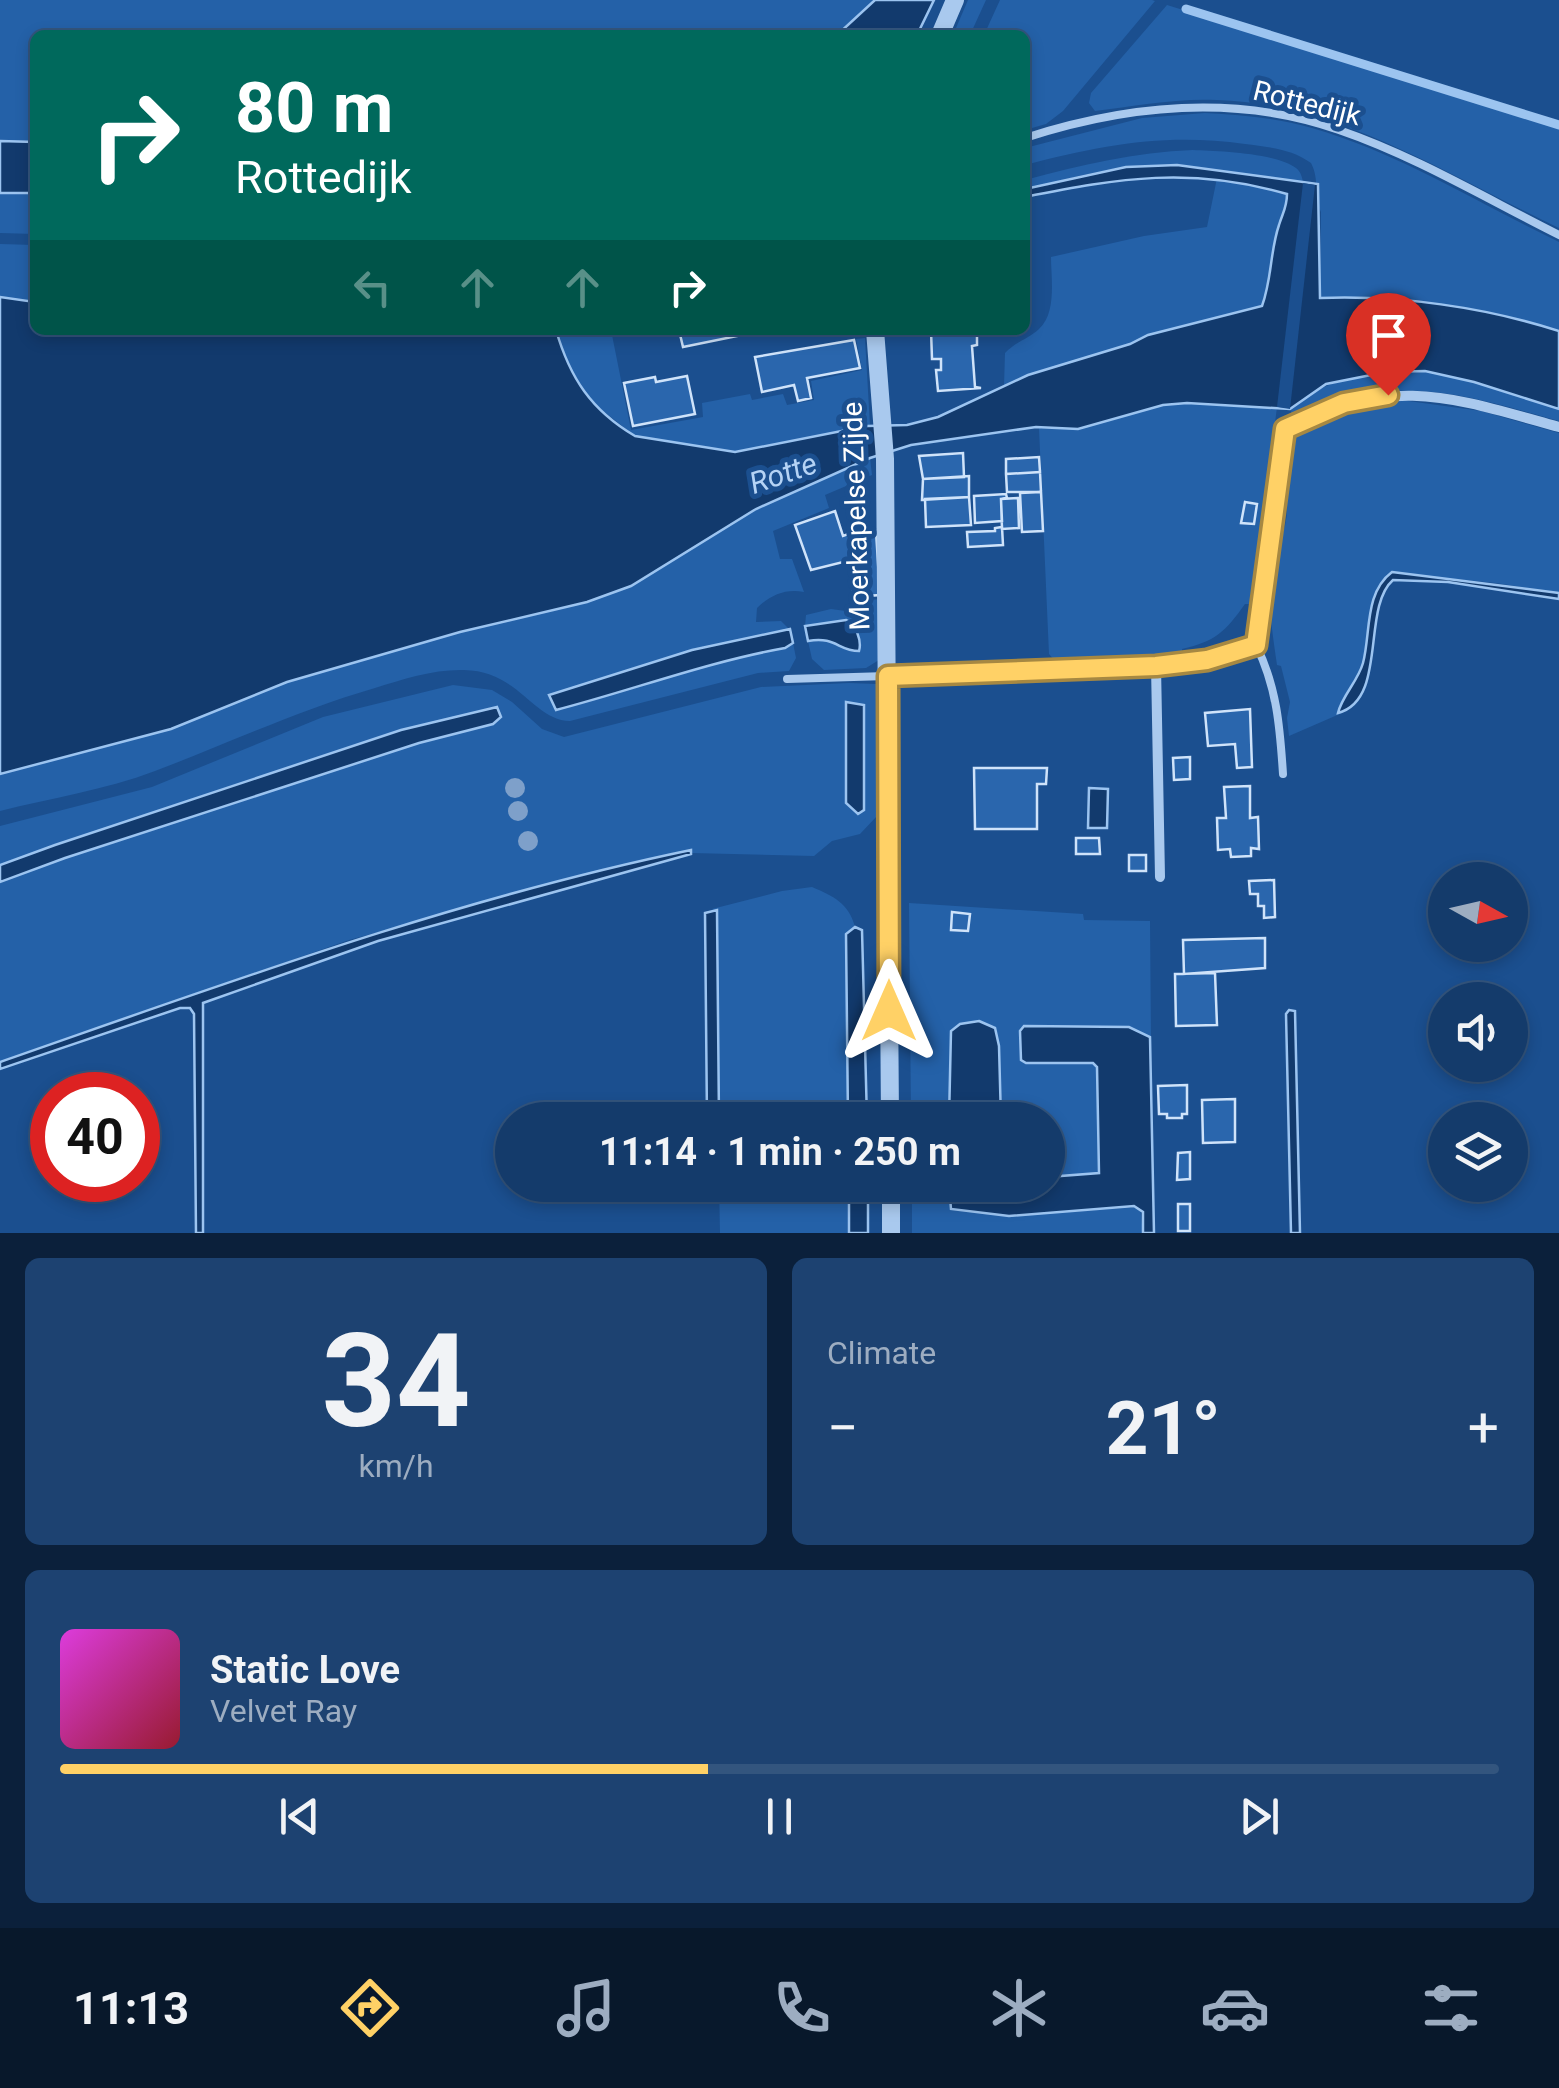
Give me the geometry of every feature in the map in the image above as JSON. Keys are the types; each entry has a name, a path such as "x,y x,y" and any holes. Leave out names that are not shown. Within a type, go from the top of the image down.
{"street":[{"path":"942,30 956,0"},
{"name":"Moerkapelse Zijde","path":"875,335 885,460 890,1102"},
{"path":"888,676 1156,666 1207,660 1256,645 1285,429 1344,403 1388,395 1422,395 1476,403 1559,427"},
{"path":"1156,666 1160,877"},
{"path":"890,1202 891,1233"}],"lane":[{"name":"Rottedijk","path":"1030,137 1104,118 1174,108 1213,106 1272,112 1339,130 1385,148 1559,235"},
{"path":"1256,645 1268,668 1278,708 1283,774"},
{"path":"787,679 888,676"}],"shaded area":[{"path":"0,0 875,0 842,30 30,30 30,142 0,141"},
{"path":"968,0 986,0 972,30 955,30"},
{"path":"1000,0 1155,1 1063,111 1046,124 1030,129 1030,30 986,30"},
{"path":"1167,5 1559,126 1559,228 1394,146 1308,114 1217,100 1095,111 1089,103 1091,93"},
{"path":"1205,113 1312,128 1407,165 1559,242 1559,331 1441,304 1320,298 1321,212 1315,175 1311,163 1288,152 1216,141 1161,141 1108,147 1030,164 1030,147 1142,118"},
{"path":"1193,150 1275,159 1296,168 1303,182 1153,165 1098,172 1030,188 1030,179 1150,153"},
{"path":"1217,178 1288,194 1263,306 1148,335 1004,386 1005,353 1039,329 1048,314 1051,257 1144,236 1207,227"},
{"path":"0,193 30,193 30,234 0,233"},
{"path":"0,244 30,245 30,301 0,297"},
{"path":"557,335 612,335 631,430 703,417 702,403 750,394 752,400 783,394 787,405 814,400 811,381 862,370 856,339 865,338 870,426 735,452 635,436 593,403 565,361"},
{"path":"1424,371 1559,409 1559,421 1458,395 1399,391 1368,394 1291,413 1292,405 1339,381 1371,374"},
{"path":"1401,400 1481,411 1559,433 1559,593 1391,573 1374,595 1363,665 1338,710 1342,713 1289,736 1290,702 1281,666 1277,665 1270,596 1271,573 1287,515 1283,484 1288,452 1299,433 1321,418 1347,409"},
{"path":"1163,405 1277,407 1252,604 1245,604 1212,639 1182,649 1182,658 1056,662 1049,654 1039,428 1078,429"},
{"path":"870,458 872,475 825,495 829,508 773,531 780,559 792,559 804,592 785,592 767,599 757,608 756,622 781,621 789,629 692,650 549,696 557,710 793,643 796,658 789,671 758,673 570,721 546,713 512,686 483,672 430,673 319,706 136,778 0,811 0,774 171,729 287,682 460,632 587,602 631,586 755,509"},
{"path":"882,599 879,660 866,668 824,670 812,659 808,641 830,639 854,652 859,651 860,644 850,621 805,626 806,615 831,609 853,612 853,601"},
{"path":"876,684 877,816 860,834 832,841 814,856 690,850 647,859 349,940 0,1062 0,882 419,743 493,724 496,707 401,730 0,865 0,826 152,787 323,717 453,685 492,690 542,729 564,737 761,687","holes":["846,703 863,705 858,814 846,802"]},
{"path":"812,887 833,897 844,906 855,927 846,934 848,1102 719,1102 717,911 712,909"},
{"path":"909,903 1083,914 1084,920 1150,921 1151,1043 1150,1037 1129,1027 1024,1026 1020,1031 1026,1063 1094,1063 1097,1067 1101,1164 1097,1175 1065,1176 1065,1102 1001,1102 999,1046 951,1031 949,1102 911,1102"},
{"path":"719,1202 849,1202 849,1233 720,1233"},
{"path":"912,1202 950,1202 951,1209 1009,1216 1140,1207 1143,1233 912,1233"}],"water":[{"path":"875,0 934,0 919,30 842,30"},
{"path":"0,141 30,142 30,193 0,193"},
{"name":"Rotte","path":"1177,165 1318,184 1320,298 1441,304 1559,331 1559,409 1425,371 1386,372 1326,384 1290,409 1163,405 1078,429 1036,427 911,445 870,458 756,509 631,586 587,602 460,632 287,682 171,729 0,774 0,297 30,301 30,335 558,335 584,391 606,415 635,436 735,452 867,426 907,425 938,417 1028,375 1148,335 1262,306 1287,194 1219,180 1156,178 1030,196 1030,188 1126,167"},
{"path":"1392,572 1559,593 1559,599 1448,582 1393,580 1378,611 1363,691 1353,705 1338,713 1363,663 1377,591"},
{"path":"846,620 857,633 859,651 825,640 808,641 805,626"},
{"path":"790,629 793,643 785,648 699,668 556,710 549,695 692,650"},
{"path":"846,702 864,705 864,810 858,814 846,803"},
{"path":"497,707 501,717 493,724 419,743 0,882 0,865 55,845 401,730"},
{"path":"1089,788 1108,789 1107,828 1088,828"},
{"path":"691,850 691,854 378,941 203,1003 203,1233 196,1233 194,1014 190,1008 180,1008 0,1069 0,1062 342,945 515,893"},
{"path":"717,910 719,1102 707,1102 705,913"},
{"path":"855,927 862,930 867,1102 848,1102 846,934"},
{"path":"1295,1011 1300,1233 1291,1233 1286,1014"},
{"path":"979,1021 995,1028 1001,1102 949,1102 951,1031 960,1024"},
{"path":"1024,1026 1129,1027 1150,1037 1154,1233 1143,1233 1143,1212 1134,1206 1009,1216 951,1209 950,1202 1065,1202 1065,1176 1099,1173 1097,1067 1093,1063 1026,1063 1021,1060 1020,1031"},
{"path":"849,1202 868,1202 868,1233 849,1233"}],"pier":[{"path":"1303,183 1315,185 1290,409 1277,407"}],"building":[{"path":"680,335 742,335 683,347"},
{"path":"931,335 977,335 977,345 972,346 975,387 981,388 938,391 936,370 941,370 941,359 932,359"},
{"path":"854,340 860,368 807,378 811,398 798,401 794,385 762,392 755,357"},
{"path":"687,376 695,414 633,426 624,383"},
{"path":"963,453 964,477 923,479 919,456"},
{"path":"1039,457 1040,472 1006,474 1006,459"},
{"path":"1040,472 1041,492 1007,492 1006,474"},
{"path":"969,476 969,497 922,500 923,479"},
{"path":"1041,492 1043,531 1022,532 1020,493"},
{"path":"1006,494 1007,498 1001,499 1002,521 975,523 974,496"},
{"path":"969,497 971,525 926,527 925,499"},
{"path":"1018,498 1019,528 1002,529 1001,499"},
{"path":"1245,502 1257,504 1254,524 1241,523"},
{"path":"835,511 843,536 854,532 856,538 876,531 880,595 853,597 851,560 811,570 795,525"},
{"path":"1002,527 1003,545 968,547 967,532"},
{"path":"1250,709 1252,767 1237,768 1235,744 1208,746 1205,713"},
{"path":"1190,757 1190,779 1174,780 1173,758"},
{"path":"974,768 1047,768 1046,784 1037,784 1037,829 975,829"},
{"path":"1250,786 1250,818 1258,817 1259,849 1251,848 1251,856 1231,857 1230,849 1218,850 1217,818 1226,818 1224,787"},
{"path":"1076,838 1099,838 1100,854 1076,854"},
{"path":"1129,855 1146,855 1146,871 1129,871"},
{"path":"1274,880 1275,917 1264,918 1264,906 1258,906 1258,894 1250,894 1249,881"},
{"path":"952,912 970,914 968,931 951,930"},
{"path":"1265,938 1265,968 1184,974 1183,940"},
{"path":"1215,973 1217,1025 1176,1026 1175,974"},
{"path":"1187,1085 1187,1114 1167,1118 1167,1114 1159,1114 1158,1086"},
{"path":"1235,1099 1235,1142 1203,1143 1202,1100"},
{"path":"1190,1152 1190,1179 1177,1180 1178,1153"},
{"path":"1178,1204 1190,1204 1190,1231 1178,1231"}],"waterway":[{"path":"1186,9 1559,125"}],"route":[{"path":"889,1011 888,676 1156,666 1207,660 1256,645 1285,429 1344,403 1388,395"}]}
